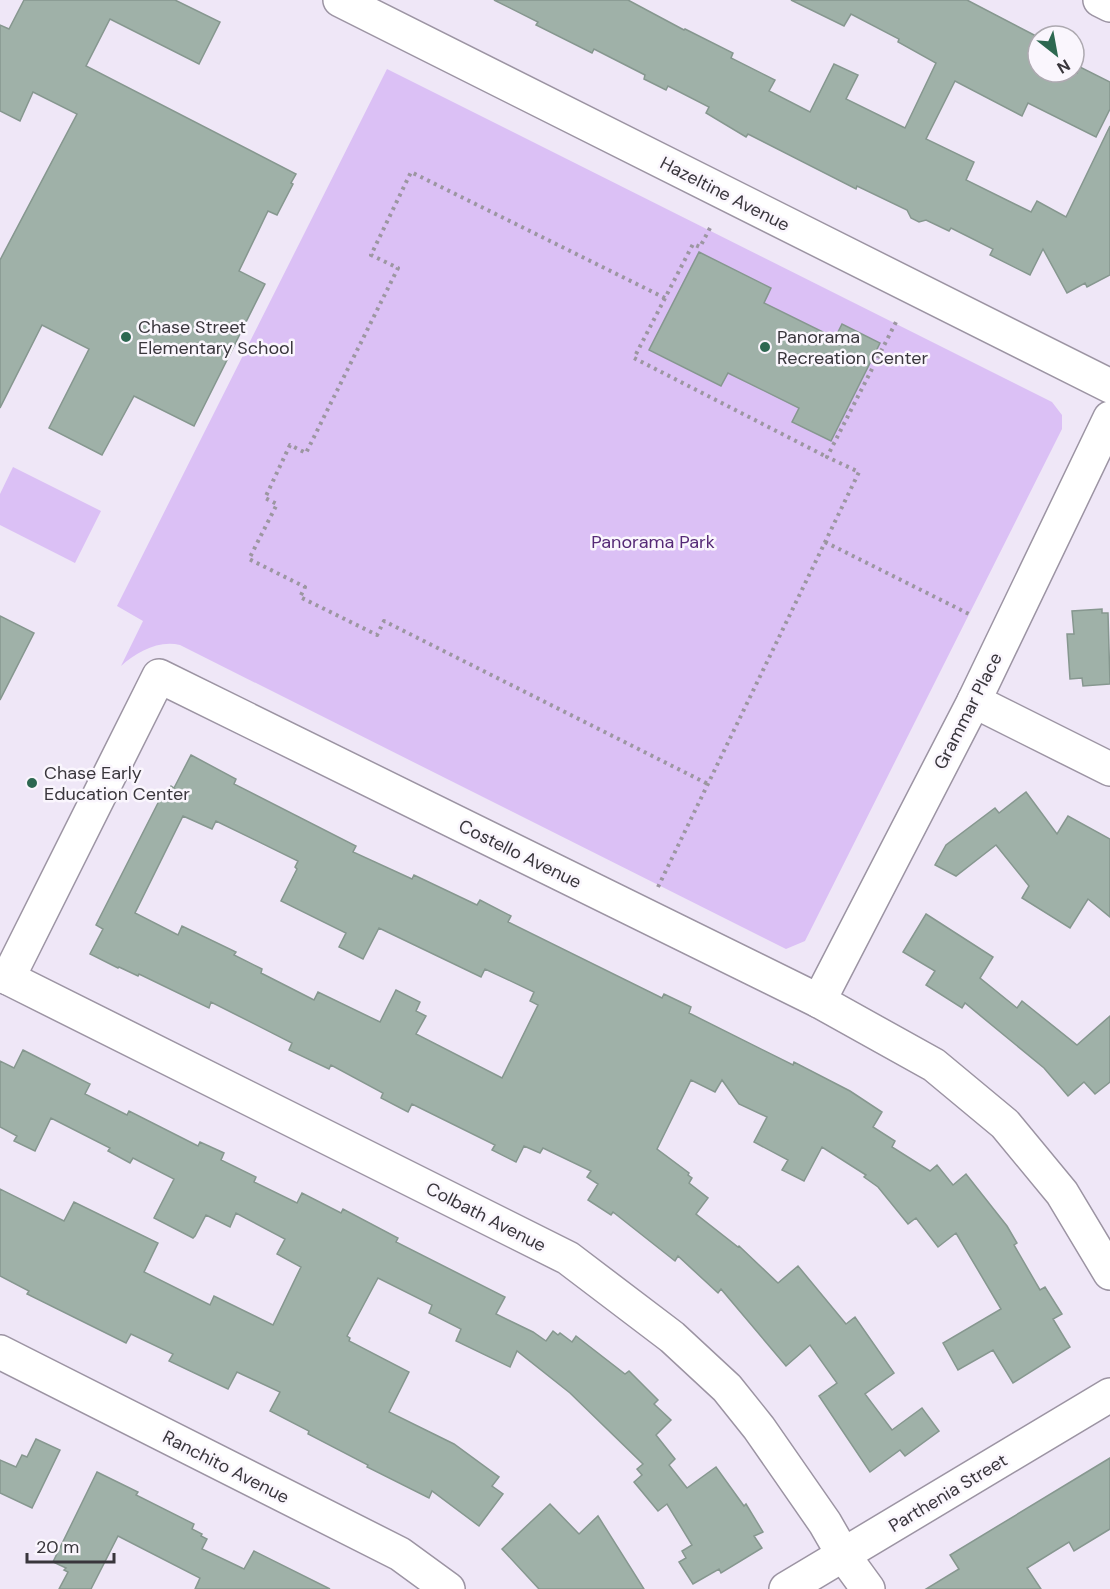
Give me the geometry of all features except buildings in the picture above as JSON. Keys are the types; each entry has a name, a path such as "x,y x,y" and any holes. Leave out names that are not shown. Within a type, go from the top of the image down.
{"street":[{"name":"Hazeltine Avenue","path":"340,0 1110,386"},
{"path":"1100,0 1110,5"},
{"name":"Grammar Place","path":"819,1001 974,701 1110,418"},
{"name":"Costello Avenue","path":"4,976 159,676 819,1001 934,1065 1005,1124 1062,1193 1110,1273"},
{"path":"974,701 1110,769"},
{"name":"Colbath Avenue","path":"4,976 568,1258 672,1336 727,1388 759,1428 819,1513 844,1556 868,1589"},
{"name":"Ranchito Avenue","path":"0,1352 400,1554 448,1589"},
{"name":"Parthenia Street","path":"786,1589 1110,1395"}],"path":[{"path":"665,298 411,172 371,255 398,268 306,453 290,445 265,498 277,504 249,559 305,587 300,597 377,635 384,621 708,784"},
{"path":"658,887 859,472 634,358 693,244 700,248 710,228"},
{"path":"827,457 896,322"},
{"path":"825,542 971,615"}],"green space":[{"name":"Panorama Park","path":"387,69 1052,402 1062,415 1062,429 805,941 786,949 180,645 164,644 148,648 121,666 143,621 117,606"},
{"path":"13,467 101,511 75,563 0,525 0,494"}],"place":[{"name":"Chase Street Elementary School","path":"126,337"},
{"name":"Panorama Recreation Center","path":"765,347"},
{"name":"Chase Early Education Center","path":"32,783"}]}
